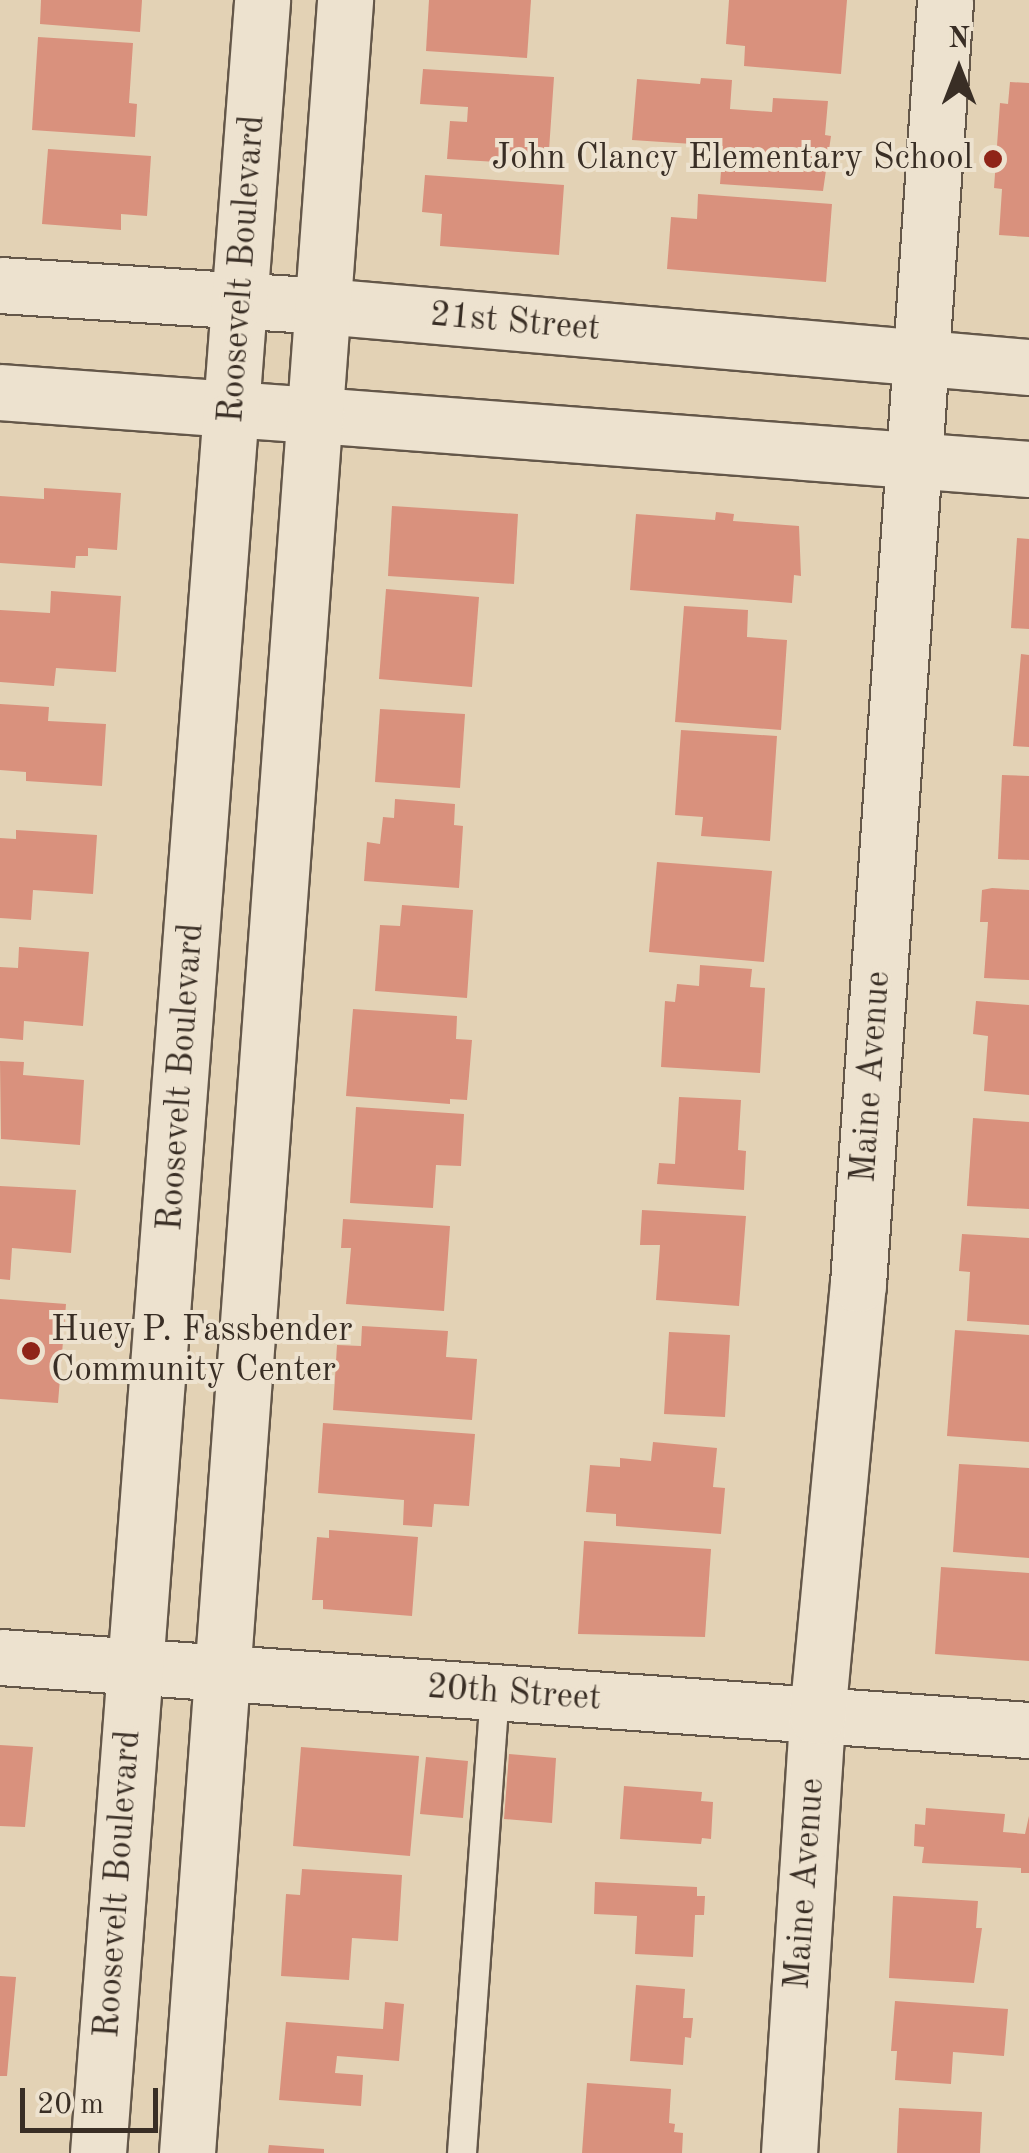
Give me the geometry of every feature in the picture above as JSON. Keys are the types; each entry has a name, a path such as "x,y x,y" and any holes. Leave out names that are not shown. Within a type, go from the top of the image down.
{"street":[{"name":"Roosevelt Boulevard","path":"98,2153 234,409 262,0"},
{"path":"187,2153 345,0"},
{"name":"Maine Avenue","path":"789,2153 817,1716 858,1284 945,0"},
{"name":"21st Street","path":"0,285 323,306 1029,367"},
{"path":"0,392 1029,469"},
{"name":"20th Street","path":"0,1657 1029,1730"}],"lane":[{"path":"462,2153 495,1692"}],"building":[{"path":"41,0 142,0 140,32 40,24"},
{"path":"429,0 531,0 527,58 426,51"},
{"path":"729,0 847,0 841,74 744,66 745,46 726,44"},
{"path":"38,37 133,43 129,103 137,104 135,137 32,130"},
{"path":"423,69 554,77 548,165 447,159 450,121 467,122 468,107 420,104"},
{"path":"701,78 732,80 730,109 772,112 773,98 828,101 825,135 831,136 823,191 720,184 723,146 632,140 637,79 700,84"},
{"path":"1010,82 1029,83 1029,237 999,235 1002,189 994,188 1000,103 1008,104"},
{"path":"48,149 151,156 147,216 121,214 121,230 42,224"},
{"path":"425,175 564,185 559,255 440,246 442,214 422,212"},
{"path":"698,194 832,204 826,282 667,269 671,217 697,219"},
{"path":"44,488 121,493 117,550 88,548 88,556 76,556 75,568 0,563 0,496 44,499"},
{"path":"392,506 518,514 514,584 388,576"},
{"path":"716,512 734,514 733,521 799,526 801,576 794,575 792,603 630,590 636,514 715,520"},
{"path":"1017,538 1029,539 1029,629 1011,628"},
{"path":"386,589 479,597 472,687 379,679"},
{"path":"51,591 121,596 116,672 56,668 54,686 0,682 0,610 50,613"},
{"path":"684,606 748,610 747,637 787,640 781,730 675,722"},
{"path":"1021,654 1029,655 1029,747 1013,746"},
{"path":"0,704 49,707 48,721 106,724 102,786 26,781 26,772 0,770"},
{"path":"380,709 465,714 460,788 375,782"},
{"path":"681,730 777,736 770,841 701,836 703,817 675,815"},
{"path":"1002,775 1029,776 1029,860 998,859"},
{"path":"395,799 455,804 454,825 463,826 459,888 364,881 367,842 380,844 383,817 394,818"},
{"path":"16,830 97,835 93,894 33,890 31,920 0,918 0,838 16,839"},
{"path":"657,862 772,871 764,962 649,952"},
{"path":"982,890 1029,890 1029,980 984,978 988,922 980,922"},
{"path":"402,905 473,910 467,998 375,991 380,925 400,926"},
{"path":"19,947 89,952 83,1026 24,1021 23,1040 0,1038 0,967 18,968"},
{"path":"700,965 752,969 750,987 765,988 760,1073 661,1067 665,1001 675,1002 677,984 699,986"},
{"path":"976,1001 1029,1005 1029,1095 984,1091 988,1036 973,1034"},
{"path":"353,1009 457,1016 456,1039 472,1040 467,1100 450,1099 450,1104 346,1096"},
{"path":"0,1061 24,1062 23,1075 84,1080 80,1145 1,1139"},
{"path":"679,1097 741,1100 738,1150 746,1151 744,1190 657,1184 659,1163 675,1164"},
{"path":"356,1107 464,1114 461,1166 436,1165 433,1208 350,1203"},
{"path":"973,1118 1029,1122 1029,1209 967,1206"},
{"path":"0,1186 76,1190 71,1253 12,1248 10,1280 0,1279"},
{"path":"642,1210 746,1216 739,1306 656,1300 660,1245 640,1245"},
{"path":"343,1219 450,1226 444,1311 346,1304 351,1248 341,1248"},
{"path":"962,1234 1029,1238 1029,1325 967,1321 970,1272 959,1271"},
{"name":"Huey P. Fassbender Community Center","path":"0,1299 66,1304 58,1403 0,1399"},
{"path":"362,1326 448,1331 446,1357 477,1359 472,1420 333,1410 337,1345 361,1346"},
{"path":"955,1330 1029,1335 1029,1442 947,1436"},
{"path":"669,1332 730,1335 725,1417 664,1414"},
{"path":"323,1423 475,1434 469,1506 434,1504 432,1527 403,1525 404,1500 318,1493"},
{"path":"653,1442 717,1448 713,1487 725,1488 721,1534 616,1526 616,1514 586,1512 590,1465 620,1467 620,1458 651,1461"},
{"path":"959,1464 1029,1468 1029,1558 953,1552"},
{"path":"329,1530 418,1537 412,1616 323,1609 323,1600 312,1600 317,1537 329,1538"},
{"path":"584,1541 711,1549 705,1637 578,1634"},
{"path":"941,1567 1029,1573 1029,1661 935,1654"},
{"path":"0,1745 33,1747 25,1827 0,1826"},
{"path":"301,1747 419,1756 410,1856 293,1846"},
{"path":"509,1754 556,1758 552,1823 504,1819"},
{"path":"426,1757 468,1761 463,1818 420,1814"},
{"path":"624,1786 702,1792 701,1801 713,1802 711,1839 702,1838 701,1844 620,1839"},
{"path":"926,1808 1005,1814 1003,1832 1025,1834 1029,1816 1029,1873 1021,1873 1021,1868 922,1863 924,1847 914,1846 915,1824 925,1825"},
{"path":"302,1869 402,1875 398,1941 352,1938 349,1980 281,1976 286,1894 300,1895"},
{"path":"595,1882 697,1887 697,1896 705,1896 704,1915 695,1915 693,1957 635,1954 637,1916 594,1914"},
{"path":"893,1896 978,1901 976,1928 982,1928 974,1983 889,1978"},
{"path":"0,1976 16,1977 7,2076 0,2076"},
{"path":"636,1985 685,1989 683,2018 693,2018 691,2038 685,2037 683,2065 630,2061"},
{"path":"895,2001 1008,2009 1004,2056 953,2052 951,2084 895,2080 897,2051 891,2051"},
{"path":"385,2002 404,2004 399,2061 337,2056 335,2073 363,2075 361,2106 279,2100 286,2022 383,2029"},
{"path":"587,2083 671,2089 669,2123 675,2124 674,2132 683,2133 682,2153 582,2153"},
{"path":"899,2108 982,2112 980,2153 897,2153"},
{"path":"269,2145 324,2149 324,2153 268,2153"}],"place":[{"name":"John Clancy Elementary School","path":"993,159"},
{"name":"Huey P. Fassbender Community Center","path":"31,1351"}]}
